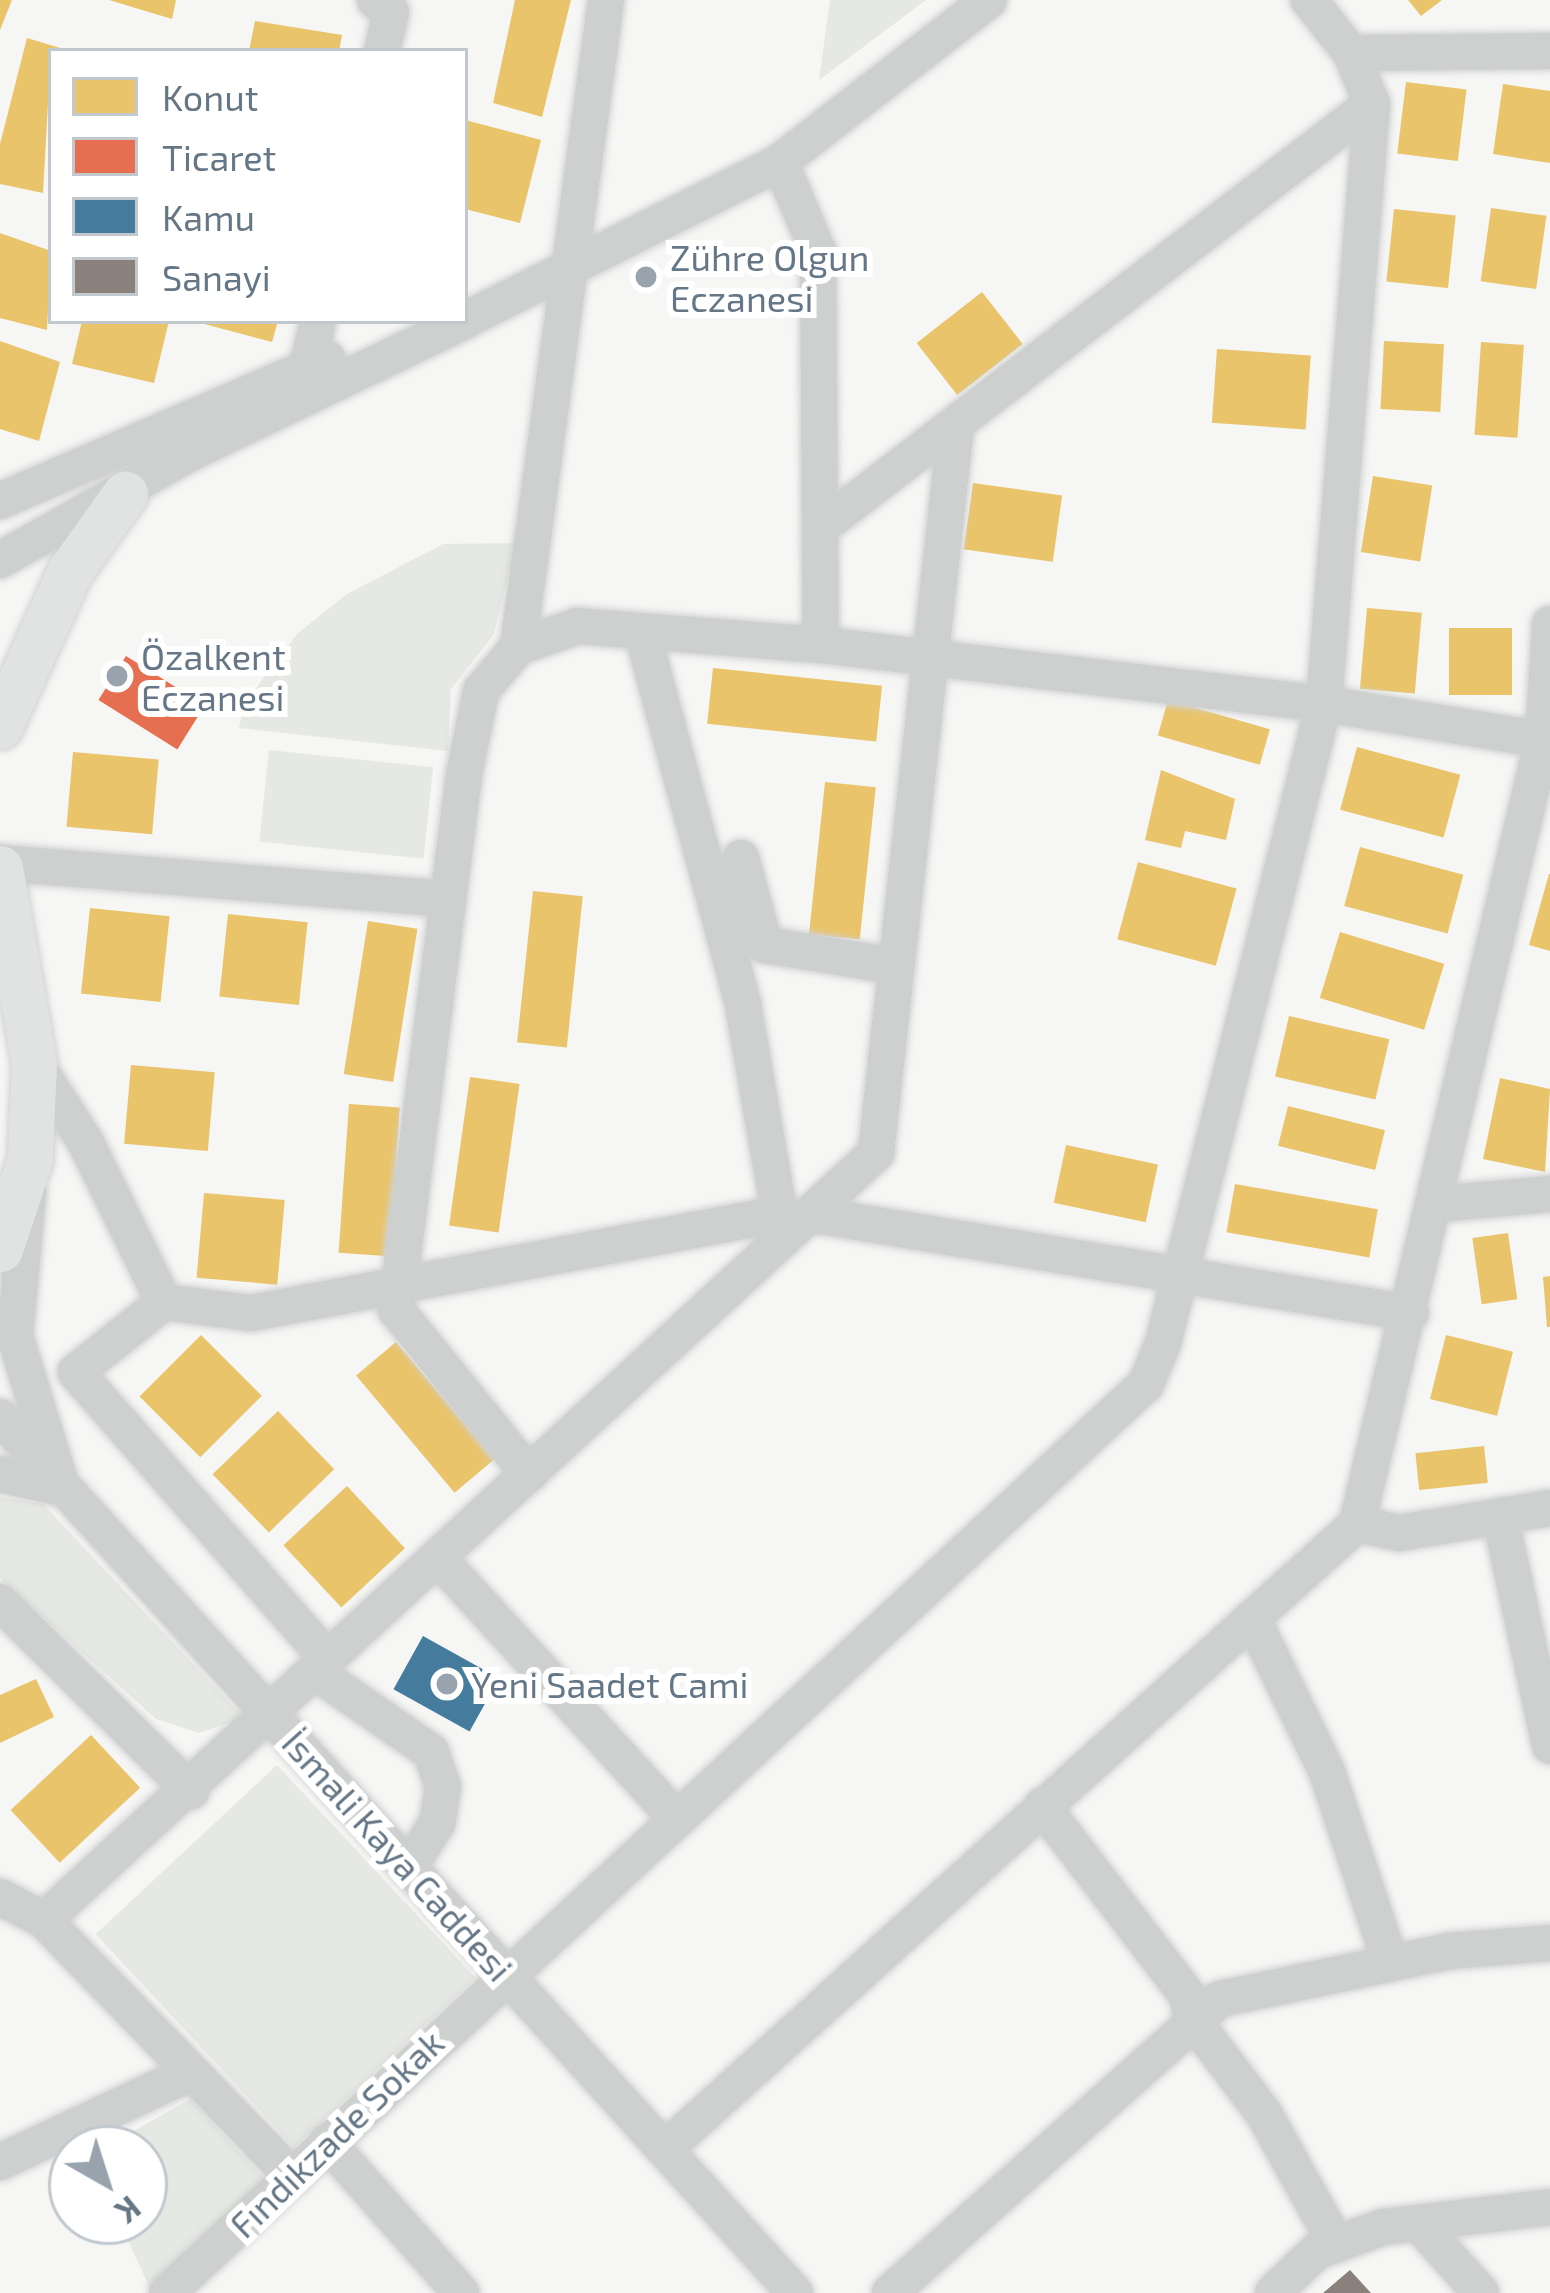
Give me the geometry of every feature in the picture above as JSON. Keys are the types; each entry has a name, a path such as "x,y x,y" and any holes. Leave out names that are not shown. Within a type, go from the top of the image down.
{"main road":[{"path":"0,726 70,571 125,494"},
{"path":"0,866 34,1062 30,1159 0,1249"}],"street":[{"path":"375,0 391,12 383,48"},
{"path":"518,647 576,254 606,0"},
{"path":"468,319 785,130 952,0"},
{"path":"468,292 576,254 780,161 989,0"},
{"path":"820,527 1372,104 1351,53 1309,0"},
{"path":"1351,53 1550,51"},
{"name":"Fındıkzade Sokak","path":"166,2293 504,1972 1145,1384 1179,1278 1324,704 1372,104"},
{"path":"780,161 818,251 821,644"},
{"path":"303,385 317,324"},
{"path":"303,385 402,324"},
{"path":"0,501 178,444 303,385 456,324"},
{"path":"44,1920 191,1791 268,1713 793,1224 876,1153 956,425"},
{"path":"0,560 125,494 178,444"},
{"path":"665,2149 1357,1524 1546,740 1550,624"},
{"path":"529,1474 396,1310 447,899 481,691 518,647 578,626 821,644 1324,704 1546,740"},
{"path":"642,632 743,1005 793,1224"},
{"path":"741,858 765,945 894,966"},
{"path":"0,866 447,899"},
{"path":"34,1062 86,1143 164,1302"},
{"path":"0,1474 62,1488 15,1336 30,1159"},
{"path":"1436,1204 1550,1194"},
{"path":"410,1866 437,1823 443,1787 431,1752 321,1664 76,1372 164,1302 251,1313 793,1224 1411,1313"},
{"name":"İsmali Kaya Caddesi","path":"0,1417 795,2293"},
{"path":"1357,1524 1399,1533 1550,1508"},
{"path":"1500,1516 1550,1746"},
{"path":"439,1558 674,1816"},
{"path":"0,1602 191,1791"},
{"path":"1252,1618 1327,1772 1391,1964"},
{"path":"1042,1806 1187,1995 1193,2020 1264,2114 1336,2244"},
{"path":"0,1897 44,1920 293,2176"},
{"path":"890,2293 1220,2000 1391,1964 1550,1943"},
{"path":"0,2162 190,2073"},
{"path":"327,2142 461,2293"},
{"path":"1273,2293 1336,2244 1418,2223 1550,2207"},
{"path":"1418,2223 1481,2293"}],"shaded area":[{"path":"830,0 926,0 819,80"},
{"path":"516,543 494,634 451,689 448,751 239,728 244,704 297,634 347,594 443,544"},
{"path":"269,750 433,767 423,859 259,841"},
{"path":"0,1497 43,1504 244,1718 199,1733 156,1719 0,1578"},
{"path":"277,1765 475,1978 294,2147 96,1934"},
{"path":"190,2099 274,2189 152,2293 130,2245 168,2245 168,2125 144,2125"}],"building: Konut":[{"path":"0,0 12,0 0,30"},
{"path":"109,0 176,0 172,19"},
{"path":"515,0 571,0 542,117 493,103"},
{"path":"1408,0 1442,0 1421,16"},
{"path":"255,21 342,35 340,48 250,48"},
{"path":"27,38 60,48 48,48 43,193 0,184 0,144"},
{"path":"1406,82 1467,89 1458,161 1397,153"},
{"path":"1503,84 1550,91 1550,163 1493,154"},
{"path":"468,121 541,140 520,223 468,210"},
{"path":"1491,208 1546,216 1536,289 1481,281"},
{"path":"1394,209 1456,215 1448,288 1386,282"},
{"path":"0,233 48,250 47,330 0,318"},
{"path":"982,292 1023,344 957,395 917,343"},
{"path":"81,324 168,324 154,383 72,364"},
{"path":"204,324 277,324 272,342"},
{"path":"0,341 60,362 39,441 0,429"},
{"path":"1384,341 1444,344 1440,412 1380,409"},
{"path":"1481,342 1524,345 1517,438 1475,435"},
{"path":"1217,349 1311,356 1306,429 1212,423"},
{"path":"1373,476 1432,485 1420,561 1361,552"},
{"path":"973,483 1062,496 1053,562 964,549"},
{"path":"1367,608 1422,613 1415,693 1360,689"},
{"path":"1449,628 1512,628 1512,695 1449,695"},
{"path":"713,668 882,686 876,741 707,724"},
{"path":"1168,700 1270,729 1260,765 1158,736"},
{"path":"1357,747 1460,775 1444,837 1340,810"},
{"path":"73,752 159,759 152,834 66,827"},
{"path":"1161,770 1235,799 1226,840 1185,831 1181,848 1145,840"},
{"path":"825,782 876,787 860,939 809,934"},
{"path":"1360,847 1463,875 1448,934 1344,906"},
{"path":"1138,862 1237,888 1216,966 1117,939"},
{"path":"1550,874 1550,951 1529,945"},
{"path":"533,891 583,896 567,1047 517,1042"},
{"path":"90,908 170,916 161,1002 81,994"},
{"path":"228,914 308,922 299,1005 219,997"},
{"path":"368,921 417,929 393,1082 344,1074"},
{"path":"1340,932 1444,964 1424,1030 1320,998"},
{"path":"1289,1016 1389,1039 1375,1100 1275,1076"},
{"path":"131,1065 215,1072 208,1151 124,1144"},
{"path":"470,1077 520,1084 499,1232 449,1226"},
{"path":"1500,1078 1550,1089 1545,1172 1483,1159"},
{"path":"349,1104 400,1108 389,1256 339,1253"},
{"path":"1288,1106 1385,1130 1375,1170 1278,1146"},
{"path":"1066,1145 1158,1165 1146,1222 1054,1203"},
{"path":"1235,1184 1378,1209 1369,1257 1226,1232"},
{"path":"204,1193 285,1200 277,1285 197,1278"},
{"path":"1508,1233 1517,1299 1482,1304 1472,1238"},
{"path":"1550,1276 1550,1327 1547,1327 1543,1277"},
{"path":"201,1335 262,1396 200,1457 139,1397"},
{"path":"1446,1335 1513,1352 1497,1416 1430,1399"},
{"path":"396,1342 494,1459 455,1493 356,1375"},
{"path":"278,1411 334,1469 269,1532 213,1474"},
{"path":"1484,1446 1488,1483 1419,1490 1415,1453"},
{"path":"347,1486 405,1548 341,1607 283,1545"},
{"path":"36,1679 54,1717 0,1743 0,1695"},
{"path":"91,1735 140,1788 60,1863 11,1810"}],"building: Ticaret":[{"path":"126,656 205,705 177,749 98,700"}],"building: Kamu":[{"name":"Yeni Saadet Cami","path":"423,1636 499,1678 470,1732 393,1689"}],"building: Sanayi":[{"path":"1350,2270 1371,2293 1323,2293"}],"place":[{"name":"Zühre Olgun Eczanesi","path":"646,277"},
{"name":"Özalkent Eczanesi","path":"117,676"},
{"name":"Yeni Saadet Cami","path":"447,1684"}]}
